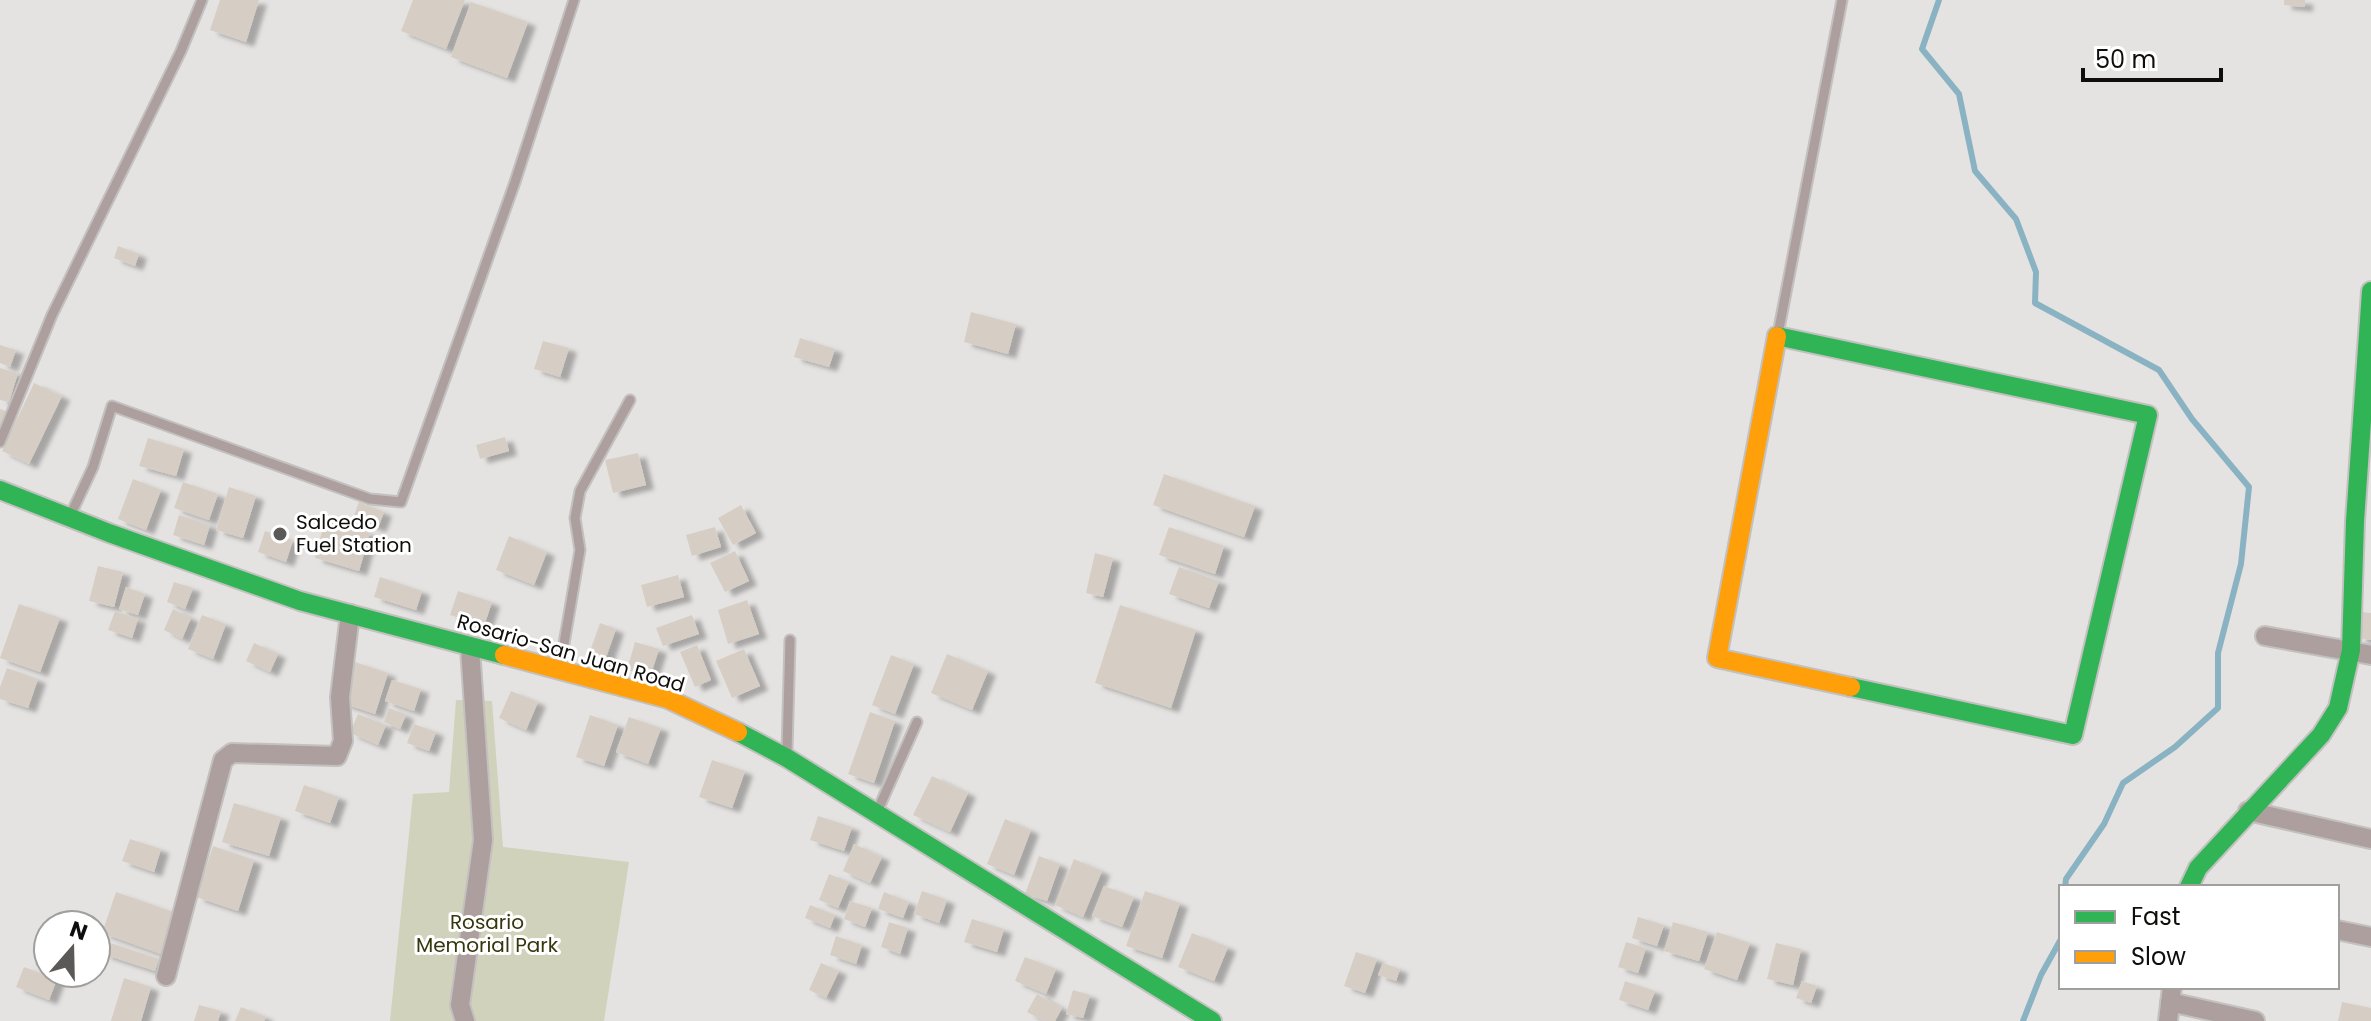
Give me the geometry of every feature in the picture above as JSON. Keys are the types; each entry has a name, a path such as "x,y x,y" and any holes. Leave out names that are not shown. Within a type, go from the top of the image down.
{"street":[{"path":"2190,885 2198,868 2321,735 2338,708 2351,651 2363,522 2371,291"},
{"path":"1777,336 2148,415 2073,735 1717,658 1777,336"},
{"name":"Rosario-San Juan Road","path":"0,490 270,590 470,648 668,699 724,724 787,758 1212,1021"},
{"path":"166,976 223,760 232,753 337,756 343,741 340,697 350,614"},
{"path":"2265,636 2371,655"},
{"path":"465,1021 460,1005 483,840 470,648"},
{"path":"2248,811 2371,839"},
{"path":"2339,930 2371,937"},
{"path":"2170,1003 2255,1021"}],"lane":[{"path":"0,442 52,315 181,51 202,0"},
{"path":"69,517 93,467 112,406 370,499 401,502 515,182 574,0"},
{"path":"1777,336 1842,0"},
{"path":"559,671 580,550 575,518 580,491 630,400"},
{"path":"787,758 790,640"},
{"path":"876,815 917,722"}],"green space":[{"name":"Rosario Memorial Park","path":"456,700 492,701 503,847 629,862 604,1021 390,1021 413,794 449,792"}],"building":[{"path":"220,0 259,0 246,42 210,30"},
{"path":"413,0 465,0 446,49 401,31"},
{"path":"2284,0 2305,0 2305,7 2284,5"},
{"path":"471,2 528,22 507,78 451,57"},
{"path":"118,246 139,254 135,266 114,258"},
{"path":"971,312 1016,324 1008,354 964,342"},
{"path":"800,338 835,349 829,367 794,357"},
{"path":"543,341 569,348 560,377 534,369"},
{"path":"0,345 16,350 10,367 0,363"},
{"path":"0,368 18,373 9,402 0,400"},
{"path":"34,383 62,396 29,464 2,451"},
{"path":"0,409 6,411 1,428 0,428"},
{"path":"505,437 509,451 480,459 476,445"},
{"path":"148,438 184,449 176,476 139,466"},
{"path":"638,453 646,485 613,493 605,460"},
{"path":"1164,474 1255,506 1244,537 1153,505"},
{"path":"133,479 161,490 146,530 118,519"},
{"path":"183,482 218,494 209,520 174,508"},
{"path":"229,487 256,496 243,538 216,530"},
{"path":"359,502 384,512 378,528 353,518"},
{"path":"741,505 756,533 733,545 718,518"},
{"path":"179,515 210,525 204,545 173,535"},
{"path":"325,520 370,533 359,571 315,558"},
{"path":"715,527 721,547 692,556 686,535"},
{"path":"1169,527 1224,546 1215,574 1159,555"},
{"path":"265,531 293,540 286,562 258,552"},
{"path":"509,536 547,552 534,585 496,570"},
{"path":"735,551 749,581 725,592 710,563"},
{"path":"1095,553 1113,558 1103,597 1086,593"},
{"path":"98,566 123,572 114,607 89,601"},
{"path":"1179,567 1219,581 1209,608 1169,594"},
{"path":"678,575 684,597 647,607 641,585"},
{"path":"380,577 422,591 416,610 374,597"},
{"path":"174,582 193,588 185,609 167,602"},
{"path":"126,587 145,594 138,615 119,609"},
{"path":"458,591 492,602 484,626 450,615"},
{"path":"747,600 759,634 728,644 718,610"},
{"path":"19,604 60,618 40,672 0,658"},
{"path":"1120,605 1196,630 1171,708 1095,683"},
{"path":"173,609 191,618 182,639 164,630"},
{"path":"115,611 138,619 132,638 108,630"},
{"path":"2362,612 2371,613 2371,640 2358,638"},
{"path":"202,615 226,624 213,659 188,649"},
{"path":"692,615 699,634 663,646 656,628"},
{"path":"600,623 616,629 603,666 587,660"},
{"path":"635,642 659,649 650,677 627,670"},
{"path":"254,643 278,654 270,672 246,661"},
{"path":"697,645 711,680 695,687 680,652"},
{"path":"744,649 760,686 732,698 716,661"},
{"path":"947,654 988,671 972,710 931,693"},
{"path":"891,655 914,664 895,714 872,705"},
{"path":"355,662 388,673 375,714 342,703"},
{"path":"7,668 38,679 28,708 0,699 0,687"},
{"path":"392,680 421,689 414,711 385,701"},
{"path":"511,691 538,702 526,730 499,718"},
{"path":"389,708 406,715 400,729 384,722"},
{"path":"870,712 895,721 874,783 848,774"},
{"path":"358,714 386,725 378,745 350,733"},
{"path":"590,715 618,725 604,766 576,757"},
{"path":"629,717 661,728 648,764 616,752"},
{"path":"414,724 436,732 429,751 407,743"},
{"path":"712,760 745,771 732,808 699,797"},
{"path":"932,776 968,793 950,832 913,815"},
{"path":"304,785 339,797 330,823 295,811"},
{"path":"234,803 281,817 269,856 222,842"},
{"path":"818,816 852,827 844,851 810,840"},
{"path":"1005,819 1031,830 1014,875 987,864"},
{"path":"130,839 161,849 154,872 122,861"},
{"path":"854,844 882,857 870,883 843,871"},
{"path":"213,846 254,860 238,911 196,897"},
{"path":"1039,856 1060,864 1047,901 1025,894"},
{"path":"1074,859 1102,871 1083,917 1055,905"},
{"path":"829,874 849,882 838,908 819,900"},
{"path":"1104,886 1134,897 1122,927 1092,916"},
{"path":"922,891 947,900 939,923 914,914"},
{"path":"1145,891 1180,903 1162,958 1126,946"},
{"path":"116,892 176,913 161,954 112,937 110,909"},
{"path":"884,892 909,902 903,918 878,909"},
{"path":"850,901 872,908 865,927 844,919"},
{"path":"810,905 835,915 830,928 805,918"},
{"path":"1638,917 1664,925 1657,946 1632,938"},
{"path":"972,919 1004,929 997,952 964,942"},
{"path":"889,922 908,928 900,954 881,947"},
{"path":"1673,922 1708,932 1699,961 1664,951"},
{"path":"1717,932 1750,943 1737,980 1704,969"},
{"path":"1192,933 1228,947 1214,981 1178,967"},
{"path":"836,936 862,945 856,964 830,955"},
{"path":"1626,942 1646,948 1638,973 1618,967"},
{"path":"1776,943 1801,949 1793,985 1767,979"},
{"path":"112,944 159,959 155,971 112,957"},
{"path":"1356,952 1377,959 1365,993 1344,986"},
{"path":"1025,957 1056,969 1046,994 1015,981"},
{"path":"821,963 839,971 826,998 809,990"},
{"path":"1383,963 1400,969 1396,981 1378,975"},
{"path":"24,967 32,970 32,989 53,989 49,1000 16,987"},
{"path":"124,978 151,987 141,1021 111,1021"},
{"path":"1625,981 1655,991 1648,1010 1619,1000"},
{"path":"1802,981 1817,986 1811,1003 1796,998"},
{"path":"1073,990 1090,995 1083,1018 1066,1014"},
{"path":"1037,994 1062,1008 1055,1021 1044,1021 1027,1012"},
{"path":"2342,1002 2371,1008 2371,1021 2338,1021"},
{"path":"199,1005 221,1011 218,1021 194,1021"},
{"path":"241,1007 266,1017 264,1021 235,1021"}],"waterway":[{"path":"1939,0 1922,49 1959,94 1975,171 2016,219 2036,272 2035,303 2159,370 2192,419 2249,487 2241,564 2218,653 2218,708 2175,747 2123,783 2104,824 2066,879 2065,885"},
{"path":"2023,1021 2041,975 2059,943"}],"traffic: fast":[{"path":"2190,885 2198,868 2321,735 2338,708 2351,650 2355,521 2371,291"},
{"path":"1777,336 2148,415 2073,735 1851,687"},
{"path":"0,490 109,533 300,601 504,655"},
{"path":"738,732 787,758 1212,1021"}],"traffic: slow":[{"path":"1777,336 1717,658 1851,687"},
{"path":"504,655 668,699 738,732"}],"place":[{"name":"Salcedo Fuel Station","path":"280,534"}]}
